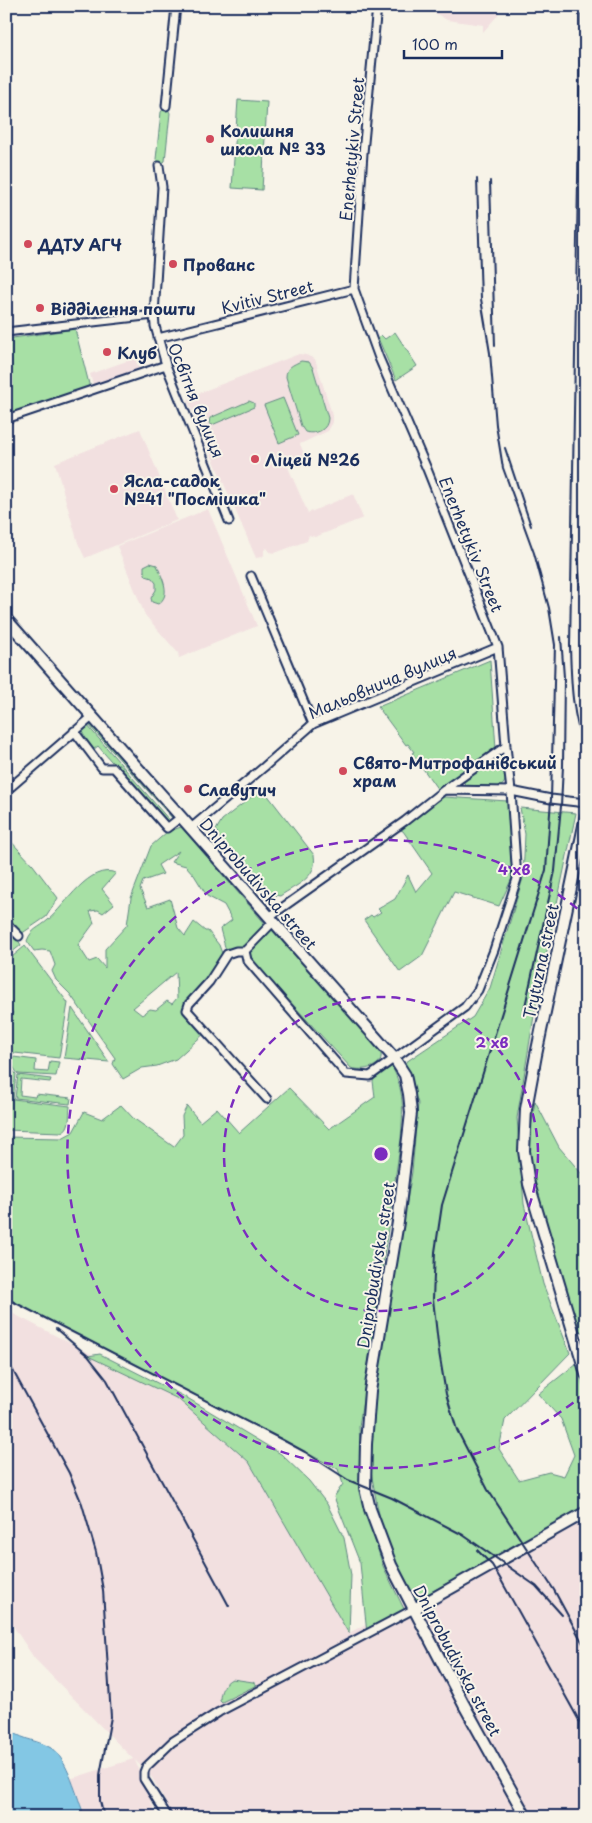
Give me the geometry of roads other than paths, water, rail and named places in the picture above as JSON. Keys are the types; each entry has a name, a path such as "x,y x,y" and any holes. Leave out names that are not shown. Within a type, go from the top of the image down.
{"street":[{"path":"166,106 176,6"},
{"name":"Enerhetykiv Street","path":"245,951 247,960 346,1074 370,1076 466,1007 478,990 494,950 516,879 511,790 498,647 380,358 354,289 363,153 377,6"},
{"name":"Освітня вулиця","path":"160,166 162,187 154,315 158,338 166,365 229,521"},
{"name":"Kvitiv Street","path":"158,338 354,289"},
{"path":"6,332 154,315"},
{"path":"6,419 166,365"},
{"path":"252,576 313,724"},
{"name":"Dniprobudivska street","path":"6,619 394,1058 405,1075 411,1113 398,1222 370,1391 366,1444 366,1488 379,1535 391,1565 464,1705 526,1817"},
{"name":"Мальовнича вулиця","path":"191,828 313,724 498,647"},
{"path":"6,790 93,716"},
{"path":"74,731 102,768 114,768 167,828 181,817"},
{"path":"267,1098 187,1010 189,1004 209,982 227,954 245,951 271,919 506,746"},
{"path":"444,790 511,790 551,799 586,803"},
{"name":"Trytuzna street","path":"586,816 526,1109 524,1151 529,1184 586,1374"},
{"path":"6,923 19,936"},
{"path":"168,1817 144,1779 144,1772 146,1767 172,1742 219,1712 414,1609 586,1512"}],"water":[{"path":"6,1726 16,1734 45,1745 57,1753 67,1770 85,1817 6,1817"}],"railway":[{"path":"581,6 570,646 575,713 586,751"},
{"path":"477,179 481,299 490,353 496,425 503,468 534,553 549,608 555,645 551,799 546,870 442,1205 435,1252 433,1299 446,1394 457,1430 488,1490 554,1590 586,1649"},
{"path":"490,181 495,346"},
{"path":"505,448 531,526"},
{"path":"578,559 586,658"},
{"path":"524,1011 555,871 563,766 564,677 561,637"},
{"path":"578,676 586,720"},
{"path":"6,1298 281,1439 348,1480 392,1498 463,1535 536,1586 562,1615"},
{"path":"56,1329 88,1356 107,1380 229,1606"},
{"path":"6,1358 69,1473 82,1504 96,1552 103,1590 111,1717 100,1775 100,1801 104,1817"},
{"path":"477,1550 492,1565 501,1580 586,1733"}],"place":[{"name":"Колишня школа № 33","path":"210,139"},
{"name":"ДДТУ АГЧ","path":"28,244"},
{"name":"Прованс","path":"173,264"},
{"name":"Відділення пошти","path":"40,308"},
{"name":"Клуб","path":"107,352"},
{"name":"Ліцей №26","path":"255,459"},
{"name":"Ясла-садок №41 \"Посмішка\"","path":"114,489"},
{"name":"Свято-Митрофанівський храм","path":"343,771"},
{"name":"Славутич","path":"188,789"}]}
